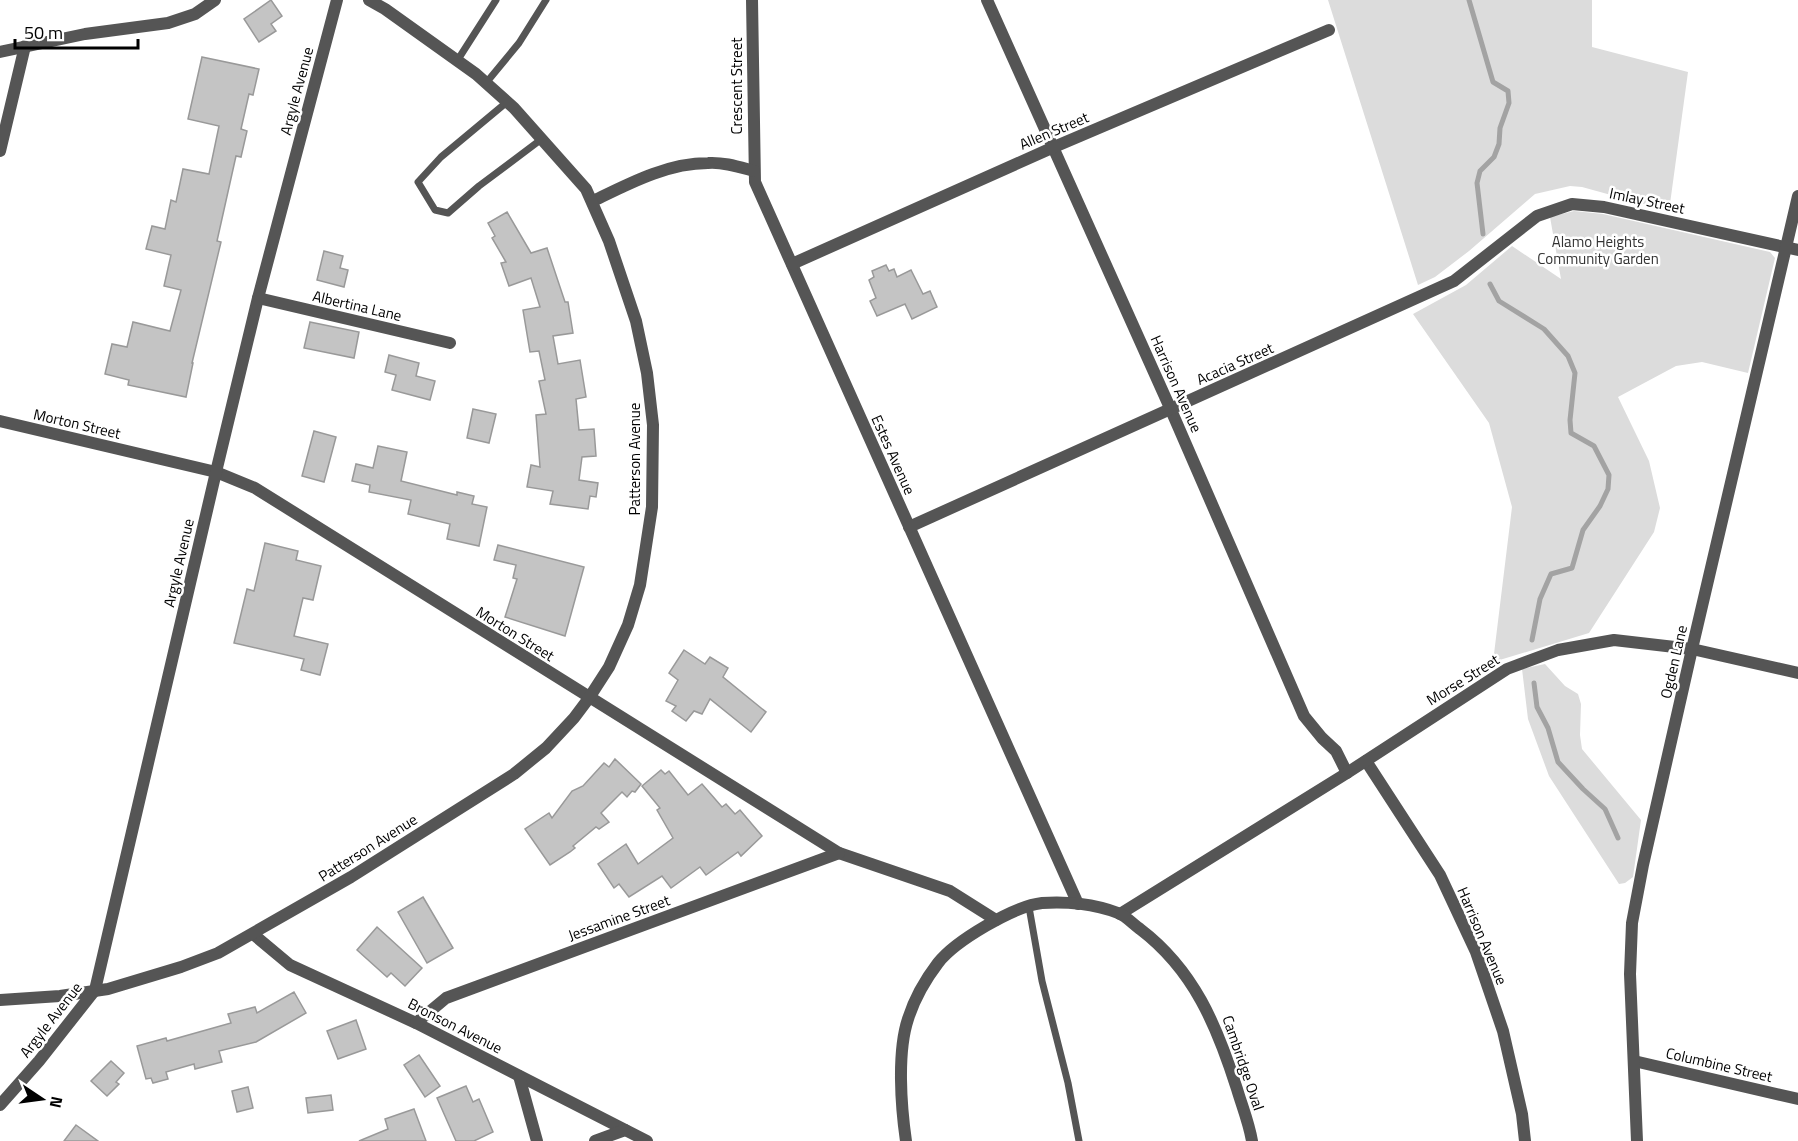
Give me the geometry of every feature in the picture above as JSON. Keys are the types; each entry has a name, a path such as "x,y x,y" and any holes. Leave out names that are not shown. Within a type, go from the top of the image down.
{"street":[{"path":"0,52 85,34 168,23 195,14 214,0"},
{"name":"Argyle Avenue","path":"0,1105 39,1061 95,990 258,298 337,0"},
{"name":"Patterson Avenue","path":"0,1000 60,996 95,990 140,980 181,967 218,953 351,877 514,774 546,748 589,698 609,667 628,625 640,585 652,507 653,425 647,373 636,321 593,201 586,189 543,138 486,83 385,9 369,0"},
{"name":"Crescent Street","path":"752,0 754,171"},
{"name":"Harrison Avenue","path":"987,0 1171,410 1304,716 1336,751 1347,773"},
{"name":"Allen Street","path":"792,264 1054,147 1329,30"},
{"path":"0,151 25,46"},
{"path":"593,201 630,183 673,168 708,163 734,165 754,171"},
{"name":"Estes Avenue","path":"754,171 755,182 1078,904"},
{"name":"Ogden Lane","path":"1637,1141 1630,974 1632,923 1692,649 1792,249 1798,196"},
{"name":"Imlay Street","path":"1499,244 1537,216 1572,204 1605,207 1792,249"},
{"name":"Acacia Street","path":"909,527 1454,282 1499,244"},
{"name":"Albertina Lane","path":"258,298 450,343"},
{"name":"Morton Street","path":"0,422 216,472 255,488 839,853 950,891 996,920"},
{"name":"Morse Street","path":"1347,773 1507,669 1558,650 1614,640 1692,649 1798,673"},
{"name":"Harrison Avenue","path":"1366,761 1440,875 1476,952 1503,1031 1522,1114 1525,1141"},
{"path":"1120,914 1347,773"},
{"name":"Jessamine Street","path":"416,1023 446,998 839,853"},
{"name":"Cambridge Oval","path":"906,1141 902,1112 902,1072 907,1020 918,993 938,962 957,945 996,920 1040,903 1078,904 1120,914 1152,938 1189,981 1203,1002 1224,1048 1252,1141"},
{"name":"Bronson Avenue","path":"253,934 290,964 416,1023 647,1141"},
{"name":"Columbine Street","path":"1634,1061 1798,1098"},
{"path":"519,1076 537,1141"},
{"path":"595,1141 625,1130"}],"lane":[{"path":"457,61 496,0"},
{"path":"486,83 519,43 546,0"},
{"path":"507,102 441,157 418,182 435,210 448,213 479,186 543,138"},
{"path":"1029,907 1042,981 1068,1083 1079,1141"}],"green space":[{"path":"1328,0 1592,0 1592,47 1688,72 1669,211 1582,187 1570,186 1535,194 1469,251 1435,277 1418,285"},
{"name":"Alamo Heights Community Garden","path":"1574,211 1603,214 1770,252 1775,258 1748,373 1702,362 1676,366 1618,397 1649,461 1660,508 1654,532 1589,633 1493,662 1512,507 1489,423 1413,314 1466,285 1512,246 1561,279 1550,217"},
{"path":"1545,664 1565,686 1578,694 1581,704 1582,749 1641,820 1633,877 1625,883 1619,884 1549,776 1528,719 1522,669"}],"building":[{"path":"271,0 282,16 271,24 276,31 259,42 244,19"},
{"path":"202,57 259,69 253,95 249,94 241,129 247,131 241,157 236,156 217,241 221,242 186,397 128,385 129,380 105,374 112,344 127,347 133,322 170,331 181,290 164,286 171,255 146,249 152,226 165,229 171,200 176,202 183,169 209,174 219,126 188,119"},
{"path":"507,212 531,253 547,248 565,302 568,302 573,333 553,336 558,364 580,360 586,397 576,399 579,430 594,429 596,456 582,457 579,480 598,483 596,497 590,496 588,509 550,504 553,491 527,487 531,465 540,467 536,415 546,414 539,381 545,380 539,351 530,352 523,310 540,307 531,278 509,286 501,263 506,262 492,238 495,236 488,223"},
{"path":"324,251 343,256 340,268 348,270 344,287 317,280"},
{"path":"886,265 889,271 894,269 897,277 911,270 923,294 930,291 937,307 912,319 905,304 877,316 870,301 876,298 869,280 874,277 872,271"},
{"path":"310,322 359,332 354,358 304,348"},
{"path":"389,355 419,363 416,376 435,381 430,400 392,390 396,375 385,372"},
{"path":"473,409 496,414 489,443 467,438"},
{"path":"314,431 336,437 324,482 302,476"},
{"path":"378,446 407,452 401,481 457,495 457,492 474,496 472,504 487,507 479,546 447,539 450,524 408,514 411,500 369,492 370,485 352,481 356,464 373,468"},
{"path":"265,543 298,551 296,560 321,566 313,600 303,598 294,636 328,644 320,675 301,670 304,659 234,643 247,589 254,591"},
{"path":"498,545 584,567 565,636 505,617 517,579 513,578 516,565 494,560"},
{"path":"684,650 705,664 710,657 728,668 723,677 766,712 751,732 710,699 702,714 694,711 686,721 672,711 676,706 666,701 678,680 669,673"},
{"path":"615,759 641,784 627,797 622,792 601,813 609,822 599,829 596,827 573,846 575,848 550,865 525,829 549,813 552,818 572,791 583,786 604,763 609,767"},
{"path":"661,770 665,774 669,771 688,795 702,784 722,807 726,804 735,814 740,810 762,836 741,856 738,852 706,875 700,867 671,888 662,876 629,897 619,884 614,888 598,864 626,844 638,864 673,838 657,810 660,808 642,786"},
{"path":"423,897 453,948 427,963 398,912"},
{"path":"377,927 422,968 405,986 391,973 387,977 357,950"},
{"path":"294,992 306,1013 256,1042 219,1051 222,1062 195,1069 194,1064 166,1072 168,1079 153,1083 151,1078 146,1079 137,1046 166,1038 167,1041 231,1023 228,1014 255,1007 257,1013"},
{"path":"356,1020 366,1049 338,1059 327,1031"},
{"path":"419,1055 440,1086 425,1097 404,1065"},
{"path":"111,1061 124,1073 116,1082 119,1084 107,1096 91,1081"},
{"path":"466,1086 473,1102 479,1099 493,1132 474,1141 456,1141 437,1098"},
{"path":"248,1087 253,1108 237,1112 232,1091"},
{"path":"331,1095 333,1110 308,1113 306,1098"},
{"path":"414,1109 426,1141 359,1141 388,1129 385,1119"},
{"path":"76,1125 98,1141 64,1141"}],"waterway":[{"path":"1469,0 1493,82 1508,91 1509,103 1500,128 1499,144 1494,157 1480,171 1477,183 1483,234"},
{"path":"1490,284 1499,301 1544,329 1568,356 1575,373 1570,420 1571,433 1594,446 1609,475 1608,489 1600,506 1583,530 1572,568 1551,574 1540,599 1532,640"},
{"path":"1534,683 1537,707 1548,728 1558,762 1605,809 1618,838"}]}
